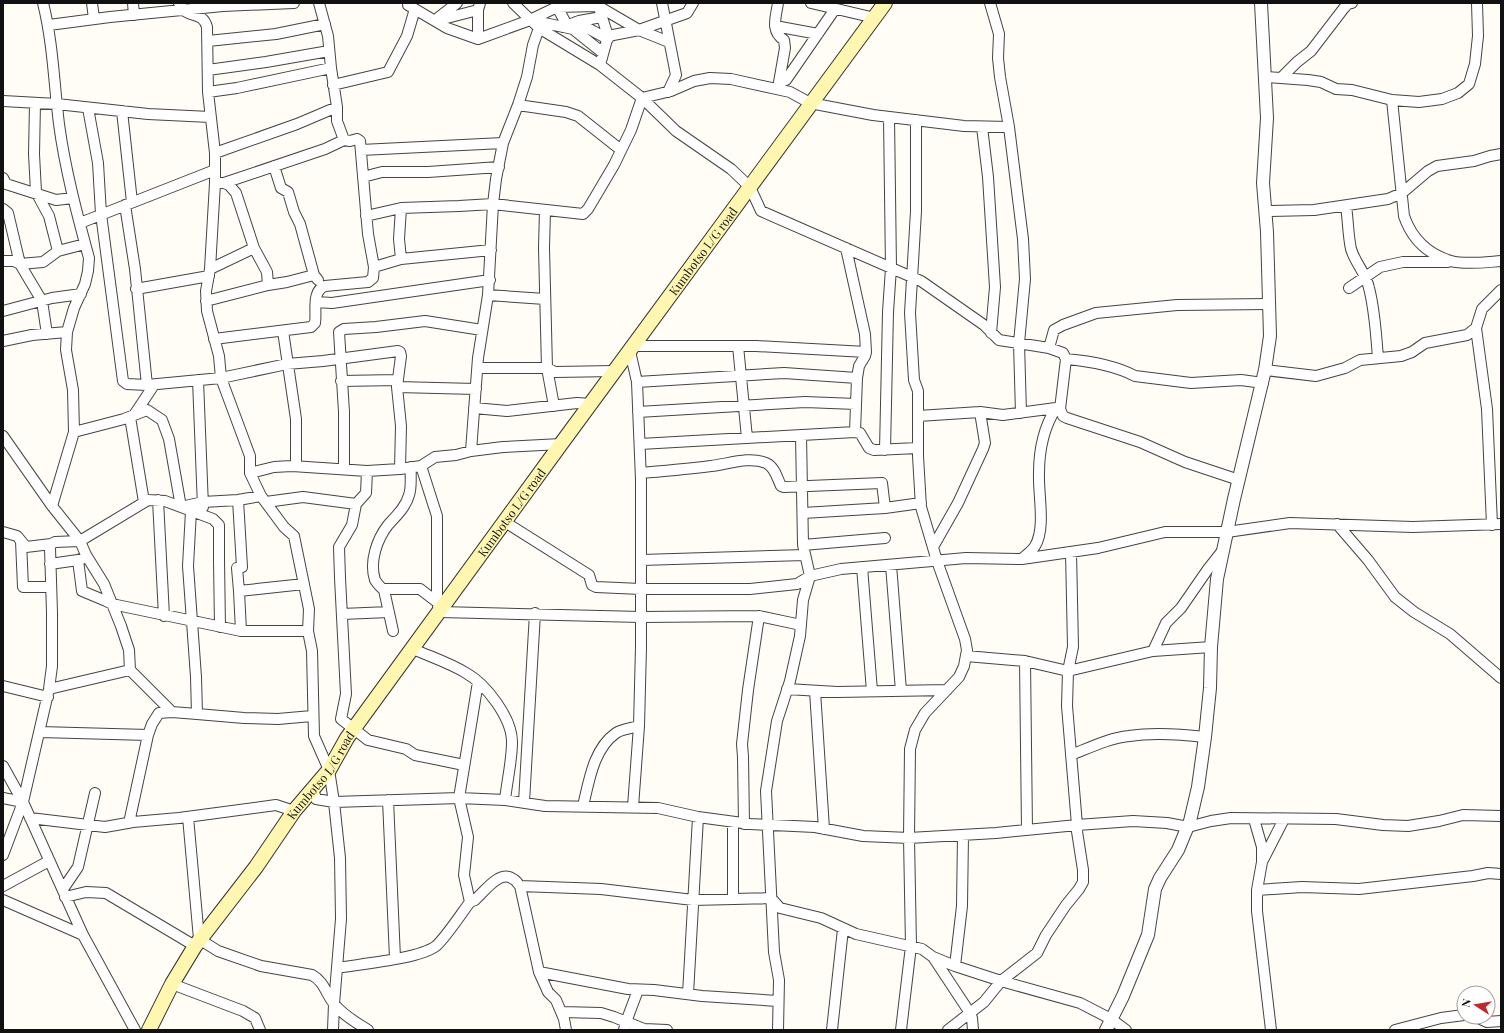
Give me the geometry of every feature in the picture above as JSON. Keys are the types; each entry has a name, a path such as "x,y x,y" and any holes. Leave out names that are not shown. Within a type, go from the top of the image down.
{"main road":[{"name":"Kumbotso L/G road","path":"149,1030 172,984 197,942 256,866 294,811 329,770 353,730 413,649 438,607 505,522 810,103 885,3"}],"street":[{"path":"43,3 49,25 65,163 89,258 88,271 67,332 66,350 73,390 74,432 52,506"},
{"path":"92,3 94,19"},
{"path":"133,3 134,15"},
{"path":"49,25 134,15 181,7 294,3"},
{"path":"319,3 325,24 329,50 337,107 337,121 344,140"},
{"path":"435,21 457,3"},
{"path":"513,3 535,18 569,25 608,38 639,30 687,13 693,3"},
{"path":"535,18 547,3"},
{"path":"662,3 676,75 668,92"},
{"path":"778,3 775,26 776,34 784,40 785,48 778,86"},
{"path":"811,3 875,18"},
{"path":"990,3 999,34 998,58 1000,77 1010,128 1023,239 1025,279 1019,343 1021,413"},
{"path":"1106,1030 1123,996 1148,935 1155,889 1160,878 1178,850 1188,827 1198,787 1210,688 1211,647 1217,579 1265,370 1270,336 1266,211 1263,183 1267,118 1262,3"},
{"path":"1281,78 1311,51 1344,8 1348,4 1352,3"},
{"path":"1265,77 1321,82 1336,89 1352,90 1392,100 1419,102 1442,99 1458,93 1469,84 1475,64 1478,36 1477,3"},
{"path":"333,85 388,72 407,36 412,6 447,28 478,40 535,18 557,5 598,4 639,30 669,42"},
{"path":"598,4 608,38 600,64"},
{"path":"557,5 569,25 603,53"},
{"path":"435,21 479,6 478,40"},
{"path":"181,7 188,14 201,17 205,21 208,41 208,92 210,117 215,153 215,170 220,183 210,273 206,291 207,311 219,356 222,378 250,456 250,473 264,499 284,527 294,536 309,609 308,631 312,651 312,716 314,736 329,770 340,858 341,919 333,1030"},
{"path":"778,86 786,80 836,9"},
{"path":"569,25 602,17"},
{"path":"535,18 539,28 600,64 642,98 676,131 731,169 750,187 761,211 921,281 984,325 999,340 1049,348 1063,353 1066,359 1058,409 1050,418 1045,431 1041,450 1039,472 1040,531 1035,546 1022,559"},
{"path":"208,41 276,34 325,24"},
{"path":"775,26 818,34"},
{"path":"471,451 482,330 490,280 493,204 496,179 503,143 518,105 529,68 533,45 539,28"},
{"path":"208,70 273,61 329,50"},
{"path":"208,92 237,88 331,68"},
{"path":"642,98 668,92 694,81 710,78 731,79 778,86 810,103 889,117 964,126 1010,128"},
{"path":"366,216 401,208 493,204 578,214 585,212 614,165 631,130 642,98"},
{"path":"1392,100 1404,216 1408,227 1420,244 1437,255 1452,262"},
{"path":"3,101 57,104 148,114 210,117"},
{"path":"35,103 34,154 36,192 49,216 58,251"},
{"path":"518,105 566,112 578,116 621,150"},
{"path":"215,153 297,124 337,107"},
{"path":"88,108 98,163 101,214 123,380 127,384 151,385 222,378 287,364 398,351 400,352 401,356 398,384 401,426 400,469"},
{"path":"122,111 128,203 136,289 151,385 132,416 144,502"},
{"path":"885,450 888,312 891,268 889,117"},
{"path":"901,1030 911,946 909,838 910,749 915,730 925,713 959,677 964,666 967,650 965,639 937,561 921,507 918,448 918,391 914,380 910,313 916,211 916,120"},
{"path":"982,127 988,177 995,287 991,333"},
{"path":"214,339 313,326 316,320 316,302 318,291 322,287 368,282 373,278 374,267 366,216 359,139 350,141 344,140 325,150 220,183"},
{"path":"361,150 503,143"},
{"path":"1266,211 1314,210 1388,199 1402,193 1428,171 1437,166 1474,161 1501,154"},
{"path":"274,166 281,188 288,192 294,212 300,224 314,275 322,287"},
{"path":"363,177 382,172 428,172 499,167"},
{"path":"80,223 215,170"},
{"path":"3,178 6,184 36,192 56,200 73,198"},
{"path":"220,183 230,185 236,193 254,248 267,272 268,285"},
{"path":"1346,206 1351,249 1365,276 1375,316 1378,358"},
{"path":"401,208 399,240 401,259"},
{"path":"3,209 8,213 20,264 42,300 47,334"},
{"path":"545,210 544,248 547,368 554,406"},
{"path":"3,262 14,261 20,264 43,262 58,251 85,244"},
{"path":"136,289 210,273 254,248"},
{"path":"846,248 865,334 866,352 859,366 857,378 855,432"},
{"path":"374,267 401,259 491,250"},
{"path":"1348,288 1380,267 1403,262 1501,262"},
{"path":"206,301 314,275"},
{"path":"316,302 332,303 490,280"},
{"path":"505,522 589,575 592,585 596,587 641,589 750,589 797,584 810,576 841,569 966,558 1022,559 1098,548 1164,532 1227,532 1290,523 1379,527 1496,524 1487,410 1476,328 1482,309 1501,290"},
{"path":"3,311 42,300 80,294"},
{"path":"488,295 545,299"},
{"path":"1049,348 1054,330 1063,325 1096,314 1177,305 1269,304"},
{"path":"344,469 344,412 339,332 344,329 424,321 482,330"},
{"path":"1265,370 1316,376 1345,368 1360,360 1401,356 1412,352 1425,343 1467,335 1476,328"},
{"path":"283,331 296,419 296,466"},
{"path":"3,341 67,332"},
{"path":"632,807 640,726 641,473 636,382 632,348 738,346 866,352"},
{"path":"738,346 747,438"},
{"path":"1066,359 1093,362 1128,372 1135,376 1191,383 1241,380 1263,383"},
{"path":"478,368 547,368 555,372 615,371"},
{"path":"636,382 740,375 784,374 857,378"},
{"path":"198,380 203,515"},
{"path":"341,381 476,388"},
{"path":"638,412 805,402 856,404"},
{"path":"474,408 507,411 576,403 591,404"},
{"path":"918,416 980,412 1003,415 1058,409"},
{"path":"1058,409 1062,416 1067,418 1140,442 1185,462 1239,480"},
{"path":"74,432 132,416 147,410 162,420 169,440 186,509 197,714"},
{"path":"933,547 961,496 983,449 985,443 980,412"},
{"path":"640,444 855,432 860,433 869,448 874,450 918,448"},
{"path":"778,1030 779,980 774,952 766,791 777,721 787,689 800,636 803,600 810,576 804,550 801,435"},
{"path":"3,436 52,506 80,541 83,558 82,591 112,604 241,631 308,631"},
{"path":"250,473 274,468 296,466 367,471 400,469 421,466 435,457 456,455 471,451 503,447 561,444"},
{"path":"641,473 671,471 742,461 757,461 770,465 784,487 882,484 885,508"},
{"path":"421,466 436,516 438,607"},
{"path":"393,631 384,590 376,581 373,568 375,551 381,536 388,525 397,516 409,495 411,467"},
{"path":"367,471 366,493 356,504 352,525 339,547 346,694 341,719 353,730 368,740 406,749 415,756 464,766"},
{"path":"186,509 203,502 264,499 303,498 356,504"},
{"path":"3,532 17,536 26,547 51,544 55,542 80,541 148,500 158,500 213,519 219,525 220,627"},
{"path":"158,500 164,616"},
{"path":"238,500 242,568 237,568 241,631"},
{"path":"803,513 885,508 921,503"},
{"path":"1338,524 1368,560 1395,597 1414,612 1450,634 1501,678"},
{"path":"641,560 804,550 885,538"},
{"path":"21,541 23,587 51,587"},
{"path":"3,855 23,802 48,693 52,666 51,544"},
{"path":"1153,651 1154,645 1166,623 1181,608 1223,550"},
{"path":"948,1030 984,1002 1001,981 1037,953 1046,935 1083,882 1084,870 1076,825 1067,706 1068,671 1073,647 1071,552"},
{"path":"50,564 83,558"},
{"path":"83,558 104,584 129,650 130,670 172,712"},
{"path":"891,565 901,691"},
{"path":"862,567 872,691"},
{"path":"239,591 304,584"},
{"path":"384,590 420,589 438,607 535,614 641,617 759,616 801,625"},
{"path":"342,614 389,612"},
{"path":"524,802 535,614"},
{"path":"744,824 742,744 759,616"},
{"path":"966,656 1025,661 1068,671 1153,651 1211,647"},
{"path":"413,649 467,673 478,682 504,713 510,727 512,742 505,800"},
{"path":"1025,661 1027,830"},
{"path":"3,686 48,693 130,670"},
{"path":"470,902 464,875 468,837 459,798 478,682"},
{"path":"787,689 837,692 946,690"},
{"path":"815,691 824,829"},
{"path":"129,822 148,734 159,713 172,712 244,718 278,719 312,716"},
{"path":"583,806 592,770 599,753 608,740 617,732 640,726"},
{"path":"40,732 148,734"},
{"path":"1071,755 1116,738 1129,736 1176,734 1205,737"},
{"path":"3,766 23,802 82,936 135,1030"},
{"path":"313,789 316,798 334,802 459,798 505,800 545,806 658,808 698,817 744,824 824,829 863,836 909,838 1133,821 1167,823 1188,827 1231,818 1336,819 1383,825 1408,826 1463,815 1501,816"},
{"path":"64,893 78,867 95,793"},
{"path":"3,798 23,802"},
{"path":"388,800 395,958"},
{"path":"30,818 105,827 129,822 188,817 276,805 294,811"},
{"path":"188,817 197,942"},
{"path":"688,994 698,817"},
{"path":"1254,819 1262,847 1262,862 1257,890 1257,911 1271,1030"},
{"path":"1262,862 1284,819"},
{"path":"733,822 733,899"},
{"path":"955,966 962,906 963,835"},
{"path":"3,886 49,861"},
{"path":"1257,890 1302,887 1359,889 1488,873 1501,874"},
{"path":"337,968 395,958 428,950 437,945 470,902 475,900 499,877 503,876 513,878 520,886 539,972 548,992 556,1000 566,1030"},
{"path":"520,886 601,889 693,900 771,898 780,908 821,918 856,934 922,948 933,957 970,1012 973,1030"},
{"path":"64,893 106,893 197,942 218,951 261,966 312,975 319,979 323,984 334,1004 347,1016 368,1030"},
{"path":"3,900 82,936"},
{"path":"832,1030 843,929"},
{"path":"933,957 1001,981 1080,1003 1111,1018 1126,1030"},
{"path":"539,972 628,989 778,1001"},
{"path":"172,984 243,1011 255,1018 260,1030"},
{"path":"625,1026 638,990"},
{"path":"561,1012 601,1013 625,1026 667,1030"},
{"path":"1395,1030 1441,1018 1456,1017"}]}
